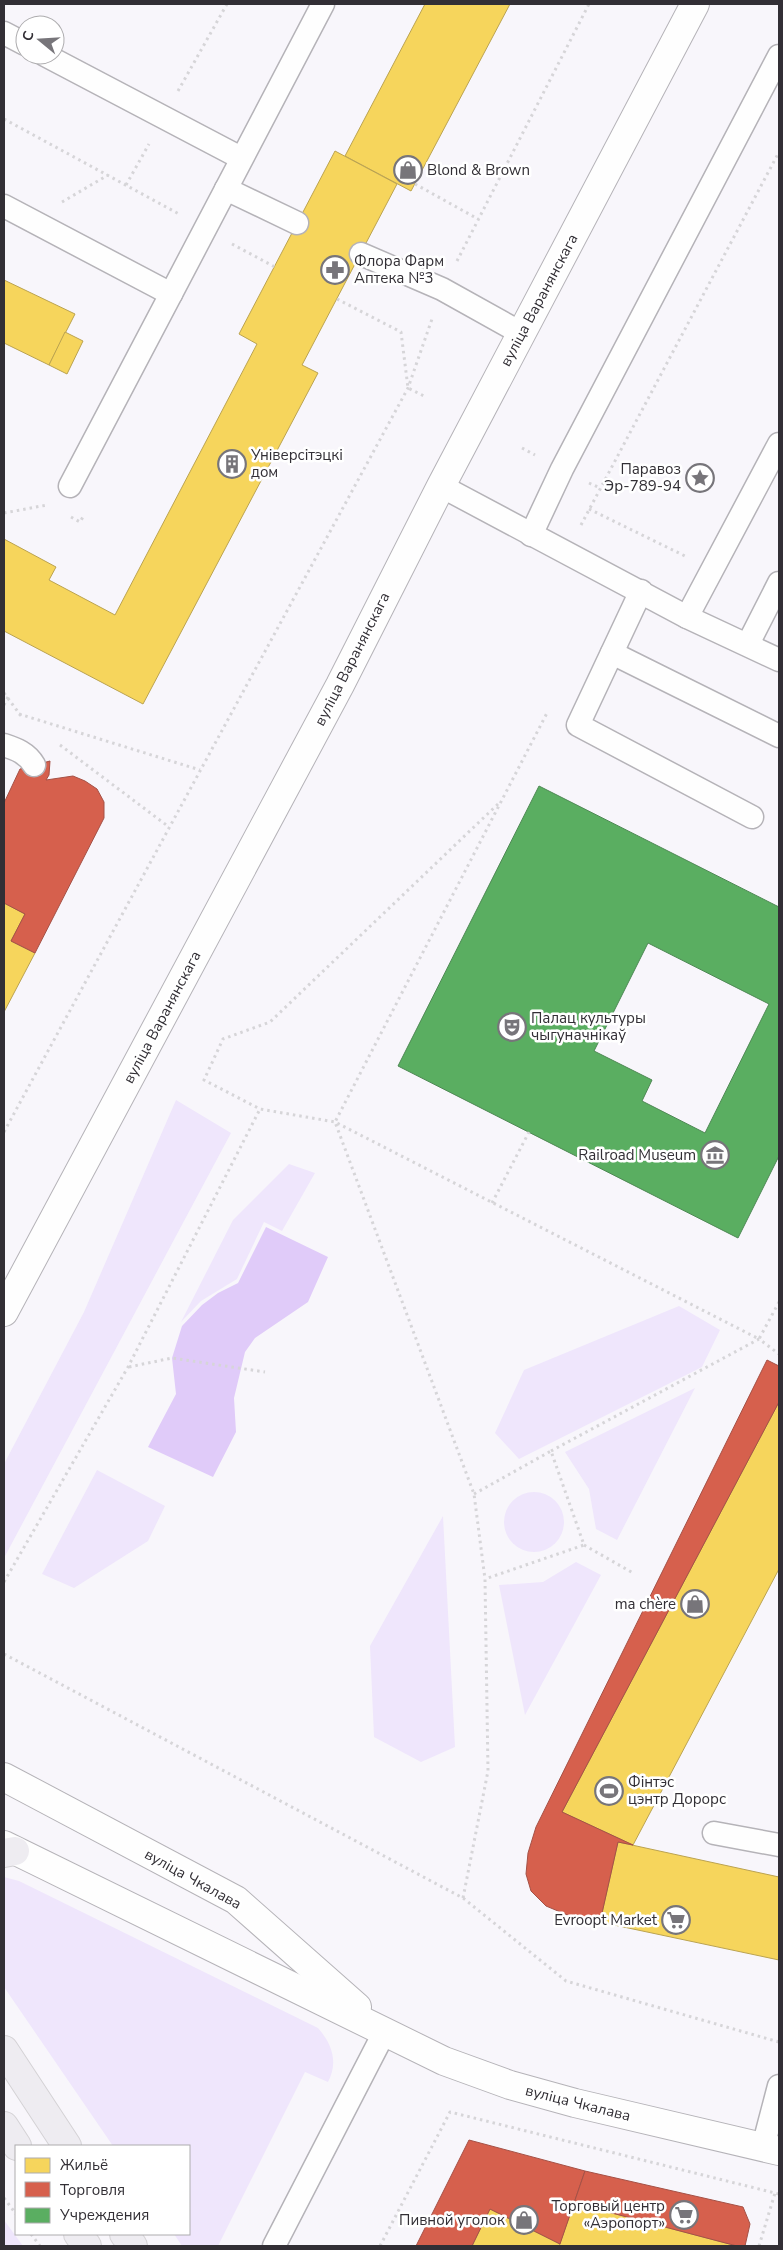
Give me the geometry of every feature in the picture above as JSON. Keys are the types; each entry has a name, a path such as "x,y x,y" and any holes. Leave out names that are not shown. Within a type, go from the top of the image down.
{"main road":[{"name":"вуліца Варанянскага","path":"4,1312 340,685 441,486 695,4"},
{"name":"вуліца Чкалава","path":"4,1777 236,1900 385,2031"},
{"name":"вуліца Чкалава","path":"7,1850 444,2061 510,2085 575,2103 771,2149"},
{"path":"4,2050 66,2145"},
{"path":"4,2126 16,2145"},
{"path":"79,2235 86,2246"},
{"path":"125,2235 133,2246"}],"lane":[{"path":"70,486 323,4"},
{"path":"531,535 562,469 779,56"},
{"path":"64,65 241,158"},
{"path":"226,189 298,223"},
{"path":"4,206 171,294"},
{"path":"361,254 442,289 521,333"},
{"path":"687,617 779,444"},
{"path":"441,486 687,617 779,660"},
{"path":"748,644 779,583"},
{"path":"641,591 578,724 752,817"},
{"path":"612,653 779,736"},
{"path":"4,745 18,750 31,759 34,765"},
{"path":"714,1833 779,1844"},
{"path":"274,2246 385,2031"},
{"path":"771,2149 779,2086"}],"path":[{"path":"4,1132 408,388 442,289 589,4"},
{"path":"4,119 275,267"},
{"path":"567,554 600,488 779,152"},
{"path":"60,203 108,175"},
{"path":"415,184 478,219"},
{"path":"337,299 401,332 408,388"},
{"path":"408,388 426,397"},
{"path":"4,693 8,696 18,714 34,726"},
{"path":"4,705 8,696"},
{"path":"463,1898 488,1771 485,1579 474,1494 335,1122 550,707"},
{"path":"11,714 18,714 200,770"},
{"path":"58,744 169,828"},
{"path":"500,802 270,1022 223,1039 204,1080 260,1109 335,1122 759,1338 779,1354"},
{"path":"4,1582 128,1367 260,1109"},
{"path":"492,1203 528,1132"},
{"path":"474,1494 759,1338 779,1302"},
{"path":"128,1367 172,1358 265,1372"},
{"path":"551,1451 584,1545 633,1573"},
{"path":"485,1579 584,1545"},
{"path":"4,1654 463,1898 566,1981 779,2042"},
{"path":"380,2246 450,2112 777,2194 758,2246"},
{"path":"4,2198 15,2213"},
{"path":"32,2235 40,2246"}],"shaded area":[{"path":"176,1100 231,1133 4,1558 4,1464 84,1312"},
{"path":"289,1164 315,1173 282,1231 264,1222 237,1279 201,1301 181,1322 233,1220"},
{"path":"266,1227 328,1257 308,1302 255,1338 245,1352 234,1398 236,1432 213,1477 148,1447 176,1394 172,1358 182,1326 202,1305 218,1293 238,1283"},
{"path":"679,1306 720,1330 702,1367 519,1459 495,1433 524,1370"},
{"path":"695,1388 617,1540 596,1529 589,1489 565,1452"},
{"path":"97,1470 165,1506 148,1541 74,1588 42,1574"},
{"path":"528,1492 540,1492 551,1497 559,1505 564,1516 562,1534 551,1547 540,1552 528,1552 517,1547 509,1539 504,1528 504,1516 509,1505 517,1497"},
{"path":"443,1516 455,1747 421,1762 374,1737 370,1646"},
{"path":"576,1562 601,1575 525,1715 499,1585 543,1582"},
{"path":"4,1877 19,1881 318,2028 330,2048 333,2068 328,2082 305,2072 218,2246 182,2246 175,2235 190,2235 190,2145 112,2145 4,1987"},
{"path":"4,2220 23,2246 4,2246"}],"building: Жильё":[{"path":"425,4 510,4 411,191 345,156"},
{"name":"Універсітэцкі дом","path":"335,151 397,184 302,365 318,373 143,704 4,631 4,539 56,567 49,580 115,615 257,344 239,334"},
{"path":"4,280 75,314 49,365 4,343"},
{"path":"65,332 83,341 67,374 49,365"},
{"path":"4,903 25,914 11,941 35,953 4,1012"},
{"path":"779,1402 779,1569 633,1845 562,1812"},
{"path":"618,1842 779,1877 779,1960 600,1922"},
{"path":"574,2203 737,2246 559,2246"},
{"path":"490,2209 560,2244 559,2246 472,2246"}],"building: Торговля":[{"path":"50,761 49,775 46,780 73,776 85,781 97,789 104,802 104,818 35,953 11,941 25,914 4,903 4,803 20,769"},
{"path":"767,1360 779,1366 779,1402 562,1812 633,1845 618,1842 600,1922 570,1916 546,1906 531,1891 526,1874 528,1853 536,1827"},
{"path":"469,2140 585,2171 560,2244 490,2209 472,2246 416,2246"},
{"name":"Торговый центр «Аэропорт»","path":"585,2171 743,2207 750,2224 745,2246 737,2246 574,2203"}],"building: Учреждения":[{"name":"Палац культуры чыгуначнікаў","path":"539,786 779,907 779,1156 738,1238 398,1066","holes":["648,943 769,1004 705,1133 642,1101 652,1080 594,1051"]}],"place":[{"name":"Blond & Brown","path":"408,170"},
{"name":"Флора Фарм Аптека №3","path":"335,270"},
{"name":"Універсітэцкі дом","path":"232,464"},
{"name":"Паравоз Эр-789-94","path":"700,478"},
{"name":"Палац культуры чыгуначнікаў","path":"512,1027"},
{"name":"Railroad Museum","path":"715,1155"},
{"name":"ma chère","path":"695,1604"},
{"name":"Фінтэс цэнтр Дорорс","path":"609,1791"},
{"name":"Evroopt Market","path":"676,1920"},
{"name":"Торговый центр «Аэропорт»","path":"684,2215"},
{"name":"Пивной уголок","path":"524,2220"}]}
